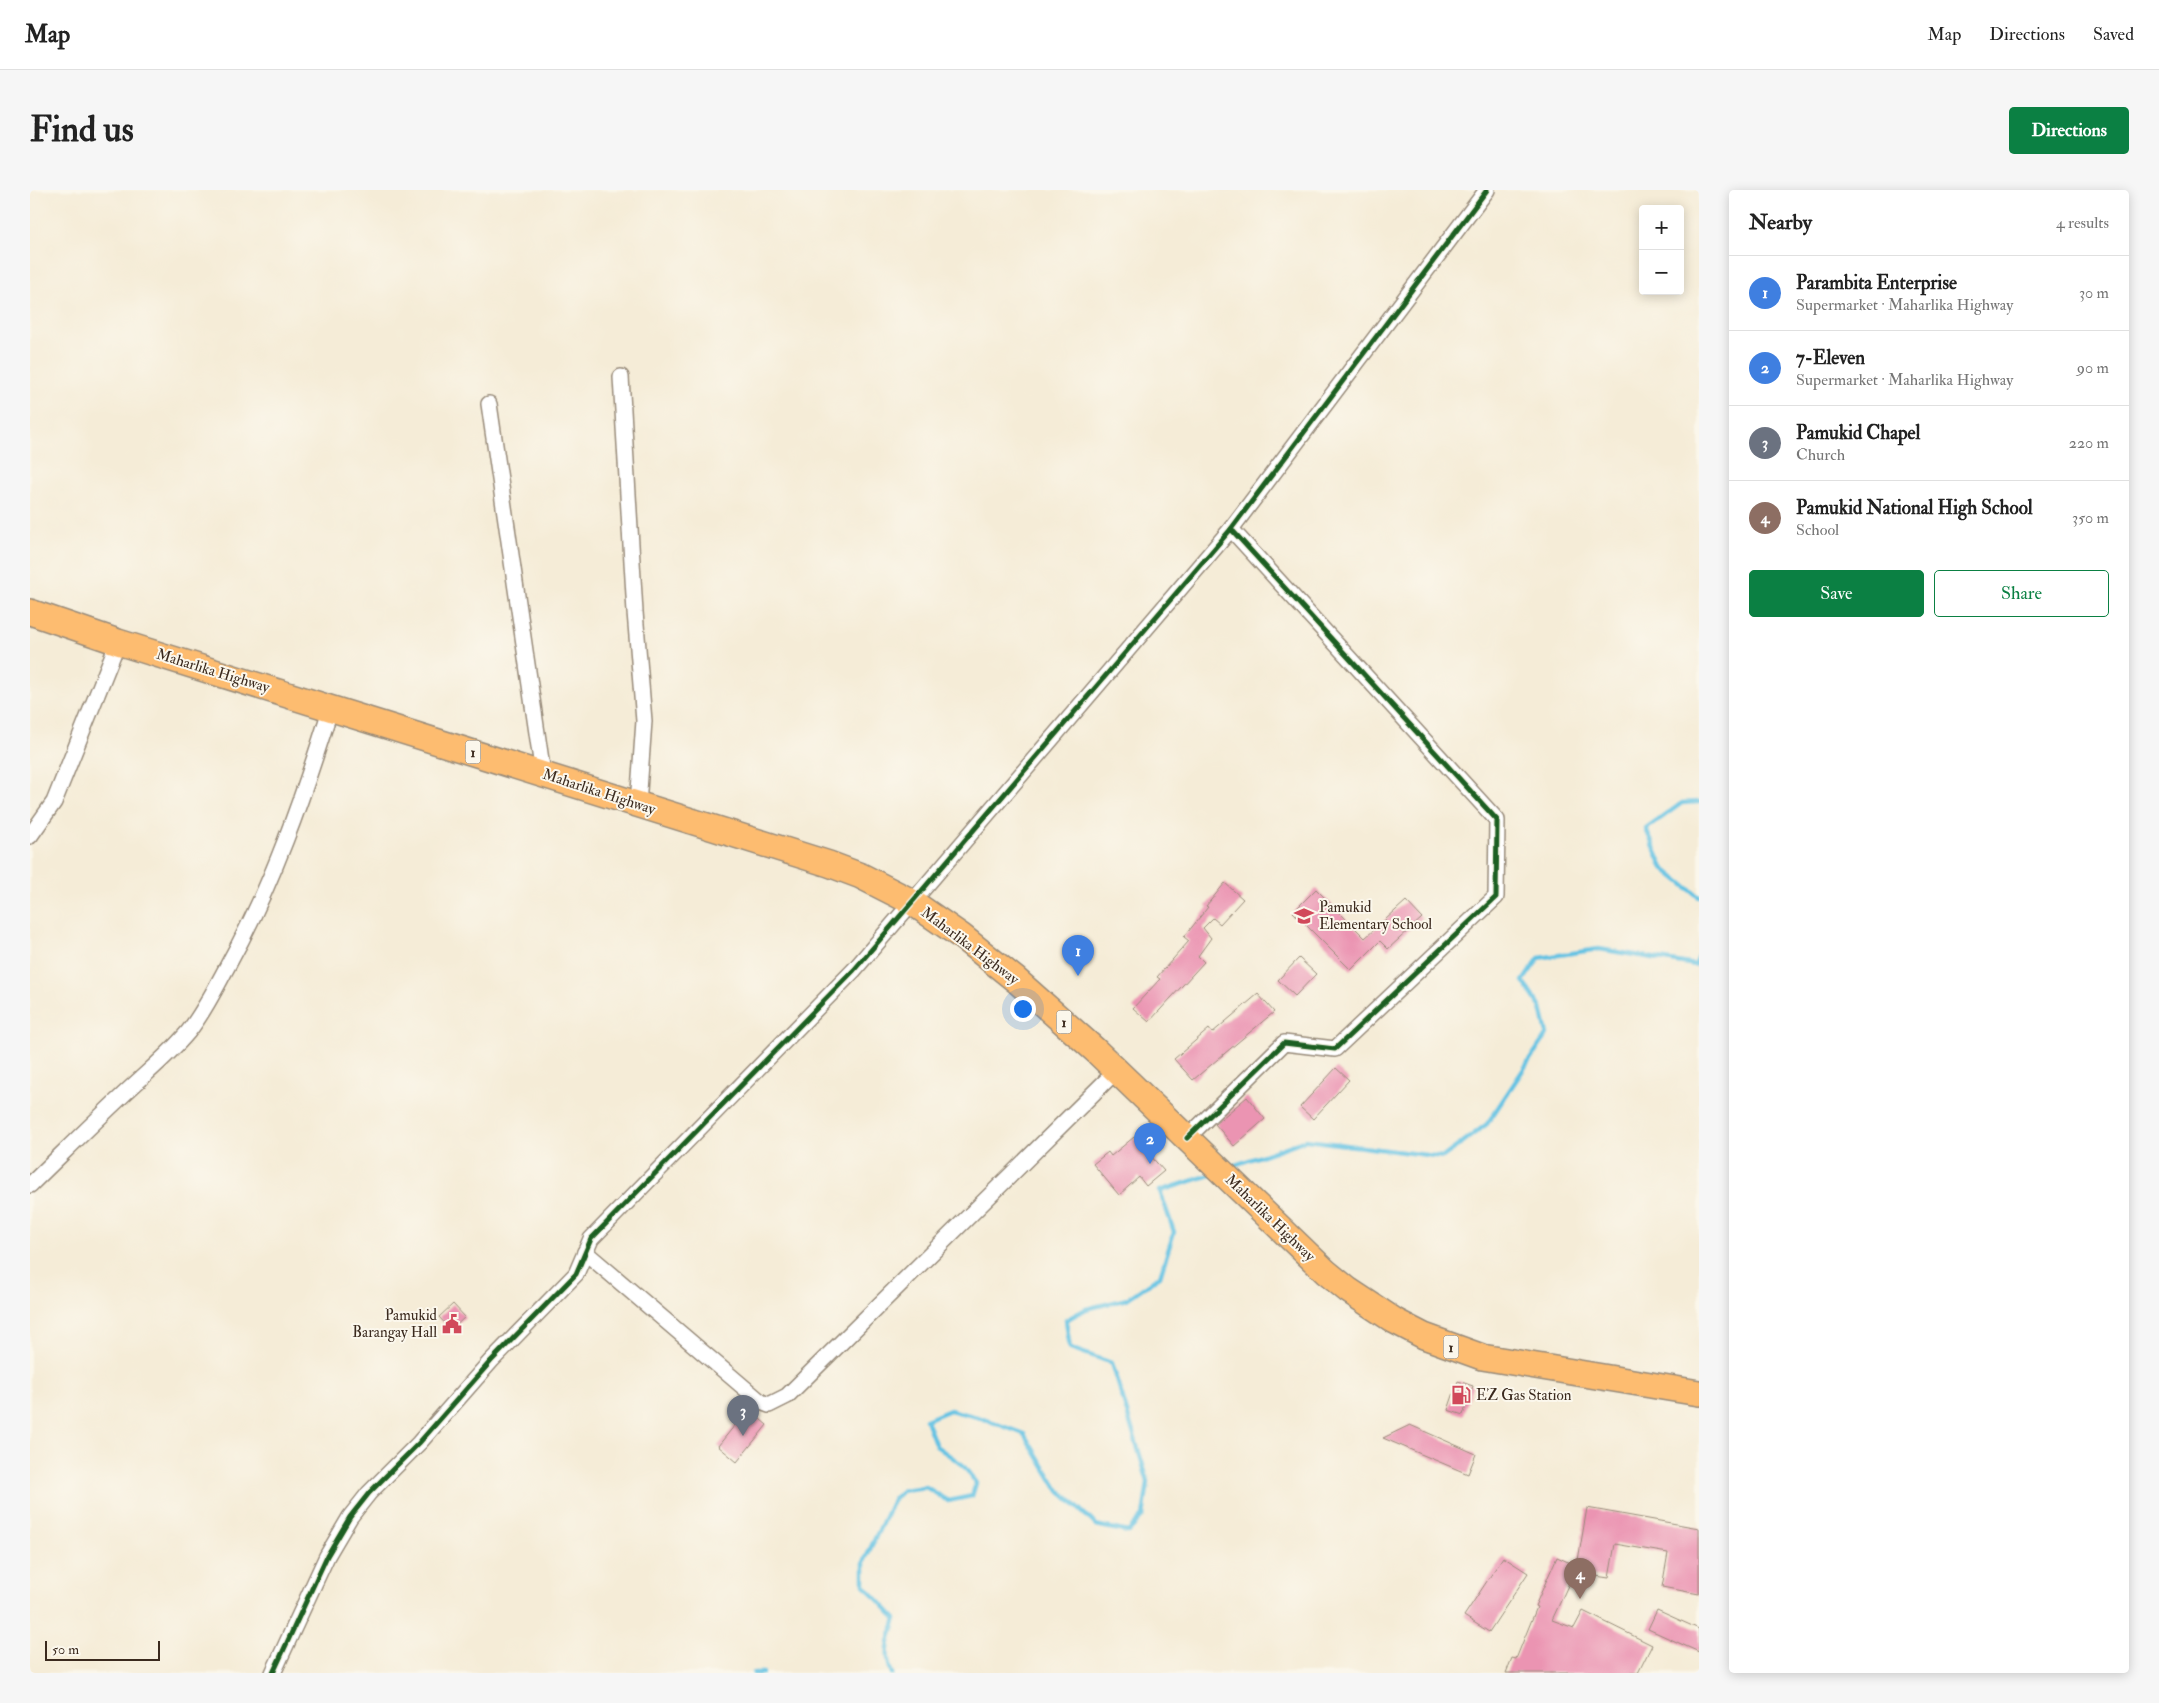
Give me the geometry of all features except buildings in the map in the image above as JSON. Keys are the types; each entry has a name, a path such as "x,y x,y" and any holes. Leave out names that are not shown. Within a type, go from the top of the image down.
{"highway":[{"name":"Maharlika Highway","path":"30,612 118,642 829,864 868,879 912,902 961,936 1016,980 1095,1050 1249,1199 1348,1290 1395,1321 1424,1336 1482,1357 1699,1393"}],"street":[{"path":"273,1673 327,1556 350,1518 369,1493 419,1443 491,1361 576,1274 591,1239 854,970 1231,530 1488,190"},
{"path":"621,377 635,612 644,721 638,805"},
{"path":"489,404 543,774"},
{"path":"1196,1146 1284,1043 1335,1049 1496,897 1496,820 1231,530"},
{"path":"30,836 54,802 118,642"},
{"path":"30,1185 124,1094 156,1066 188,1032 205,1008 243,938 286,842 304,794 331,707"},
{"path":"585,1252 752,1394 769,1405 777,1403 1116,1070"}],"waterway":[{"path":"1699,802 1682,803 1646,829 1663,868 1699,897"},
{"path":"1229,1167 1306,1140 1443,1157 1487,1124 1547,1034 1541,1008 1523,981 1539,958 1599,949 1695,965 1699,957"},
{"path":"892,1673 889,1666 888,1653 896,1619 864,1585 864,1562 893,1500 903,1490 926,1487 948,1501 972,1496 976,1483 963,1465 936,1446 926,1420 950,1410 981,1418 1024,1434 1056,1487 1096,1525 1128,1532 1143,1516 1148,1482 1112,1363 1070,1348 1066,1320 1086,1309 1127,1299 1160,1276 1174,1232 1160,1191 1213,1174"},
{"path":"754,1673 763,1673"}],"cycle path":[{"path":"273,1673 327,1556 350,1517 369,1493 419,1443 491,1361 576,1274 591,1239 854,970 1231,529 1487,190"},
{"path":"1187,1138 1284,1043 1335,1049 1496,897 1497,820 1231,529"}],"place":[{"name":"Pamukid Elementary School","path":"1304,916"},
{"name":"Parambita Enterprise","path":"1078,976"},
{"name":"7-Eleven","path":"1150,1164"},
{"name":"Pamukid Barangay Hall","path":"452,1324"},
{"name":"EZ Gas Station","path":"1461,1395"},
{"name":"Pamukid Chapel","path":"743,1436"},
{"name":"Pamukid National High School","path":"1580,1599"}]}
